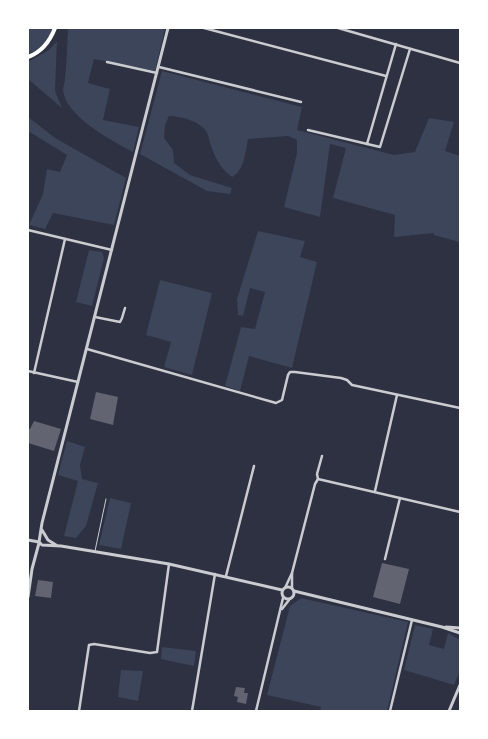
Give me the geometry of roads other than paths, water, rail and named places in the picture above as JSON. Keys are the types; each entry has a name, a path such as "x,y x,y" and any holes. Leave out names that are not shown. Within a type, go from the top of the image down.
{"highway":[{"path":"28,57 47,44 55,28"}],"street":[{"path":"41,543 41,528 168,28"},
{"path":"204,28 386,76"},
{"path":"338,28 460,63"},
{"path":"367,144 396,44"},
{"path":"308,130 380,147 410,49"},
{"path":"107,62 157,73"},
{"path":"159,67 301,102"},
{"path":"28,230 112,250"},
{"path":"34,373 65,239"},
{"path":"95,316 120,322 125,308"},
{"path":"87,349 276,403 282,400 288,375 290,372 295,372 341,378 347,380 352,385 460,408"},
{"path":"28,372 79,382"},
{"path":"375,491 397,394"},
{"path":"256,711 280,611 283,592 292,573 315,484 318,479 322,456"},
{"path":"226,576 254,466"},
{"path":"318,479 375,491 460,512"},
{"path":"385,559 400,498"},
{"path":"41,528 44,536 48,540 61,546"},
{"path":"28,597 37,552 44,536"},
{"path":"28,540 215,573 272,587 283,592 289,600"},
{"path":"41,543 48,540"},
{"path":"79,711 89,645 94,644 150,654 157,652 170,564"},
{"path":"192,711 215,573"},
{"path":"292,573 294,596"},
{"path":"283,592 293,590 304,595 442,627 460,633"},
{"path":"280,611 294,596 304,595"},
{"path":"390,711 412,620"},
{"path":"442,627 460,628"},
{"path":"449,711 460,685"}],"lane":[{"path":"94,552 106,499"}]}
